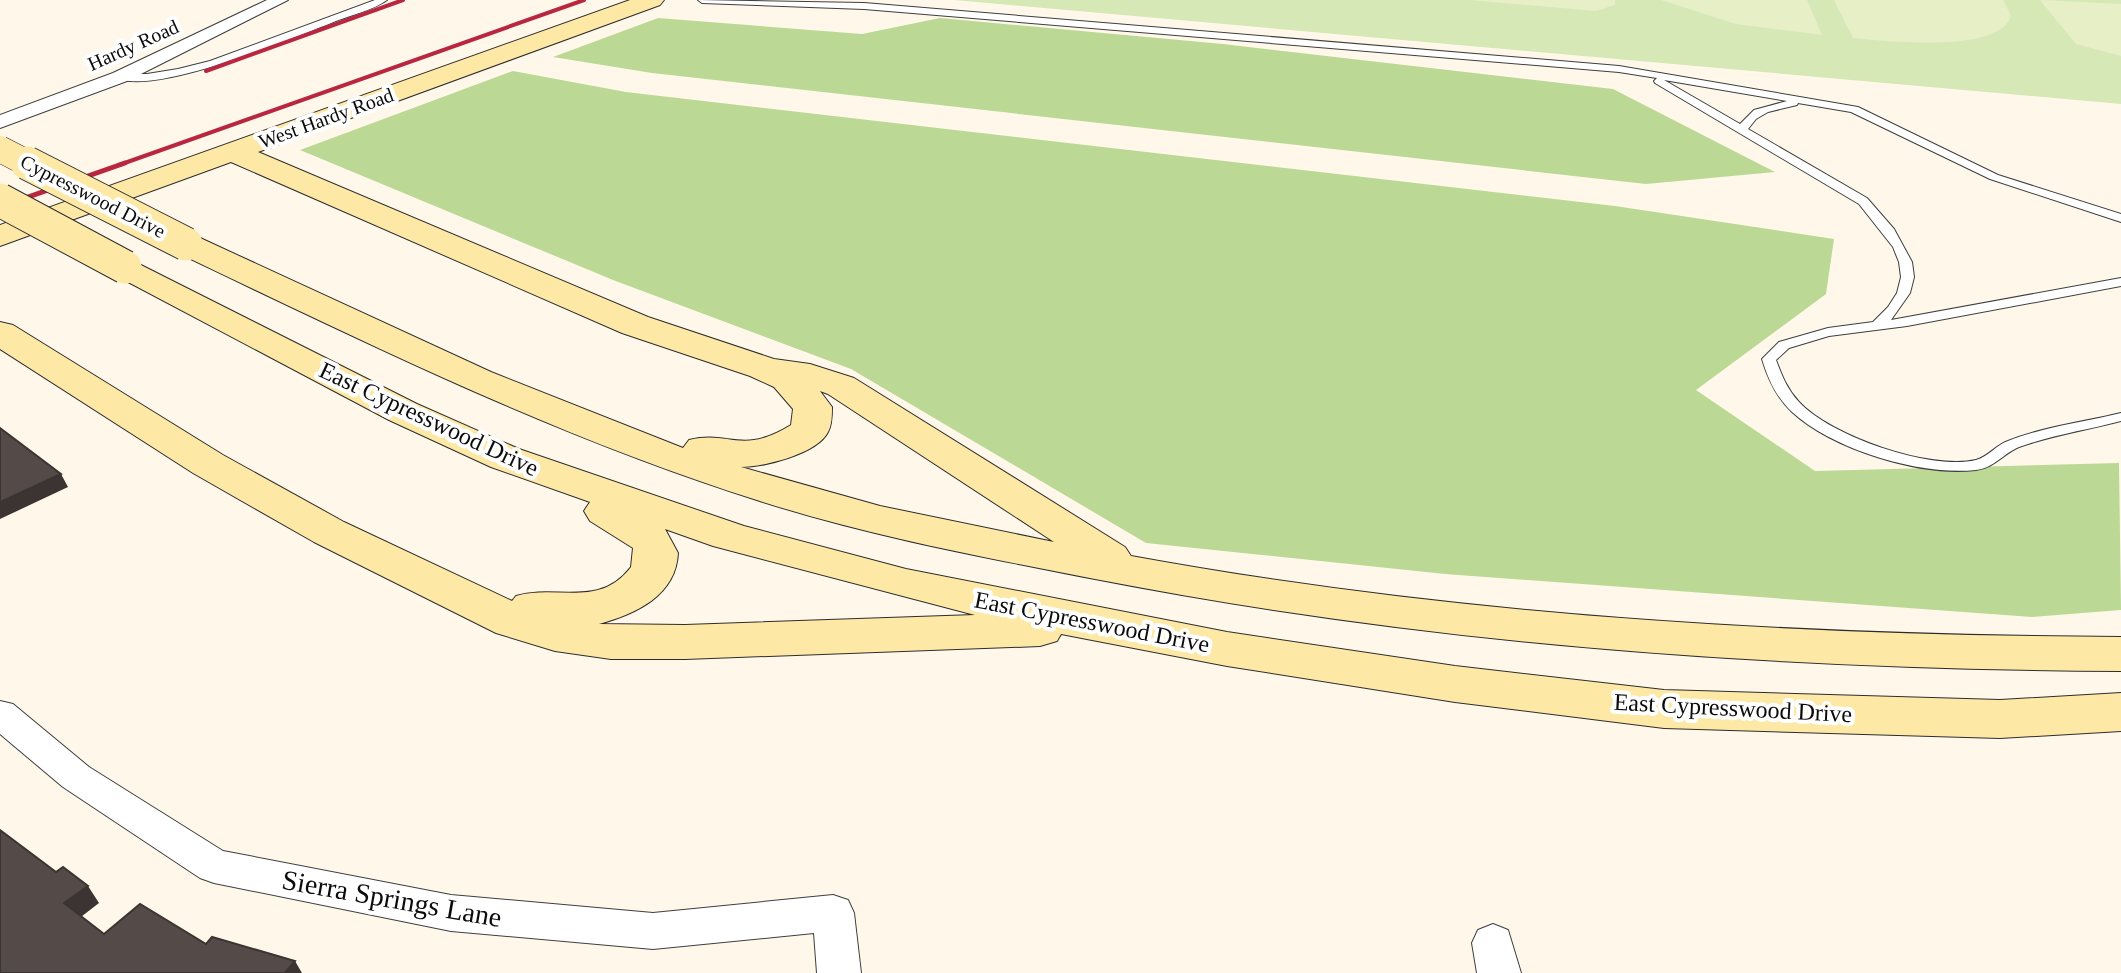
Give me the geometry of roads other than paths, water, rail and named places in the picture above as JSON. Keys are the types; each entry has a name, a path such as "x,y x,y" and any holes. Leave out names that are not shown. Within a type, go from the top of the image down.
{"main road":[{"name":"West Hardy Road","path":"0,236 652,0"},
{"name":"Cypresswood Drive","path":"0,149 186,244 461,374"},
{"path":"232,152 635,325 763,368 787,379 806,396 814,417 810,430 787,446 731,458 461,374"},
{"name":"Cypresswood Drive","path":"0,200 125,267"},
{"name":"East Cypresswood Drive","path":"125,267 403,412 505,458 729,536 906,584 1114,629 1227,649 1455,684 1664,709 2000,719 2121,712"},
{"path":"0,333 208,464 329,532 513,621 555,634 611,642 1021,628 1114,629"},
{"path":"763,368 810,375 841,386 1088,547 1148,576"},
{"path":"461,374 590,429 779,494 961,538 1148,576 1243,592 1632,640 1951,655 2121,654"},
{"path":"431,582 550,611 583,611 630,595 651,571 657,551 642,532 505,458"},
{"path":"1227,649 1243,592"}],"street":[{"name":"Hardy Road","path":"0,122 120,77 280,0"},
{"name":"Sierra Springs Lane","path":"0,714 76,777 214,866 451,913 653,931 833,913 839,973"}],"lane":[{"path":"120,77 165,75 220,59 383,0"},
{"path":"702,0 864,6 1647,74 1854,109 1994,177 2121,218"},
{"path":"1647,74 1863,201 1890,228 1906,256 1908,285 1892,313 1877,326"},
{"path":"1743,128 1748,117 1763,109 1818,103"},
{"path":"2121,282 1828,332 1784,345 1769,359 1771,380 1794,405 1832,432 1877,453 1927,465 1981,465 2010,444 2121,417"}],"railway":[{"path":"206,71 403,0"},
{"path":"119,165 584,0"},
{"path":"0,207 125,163"}]}
